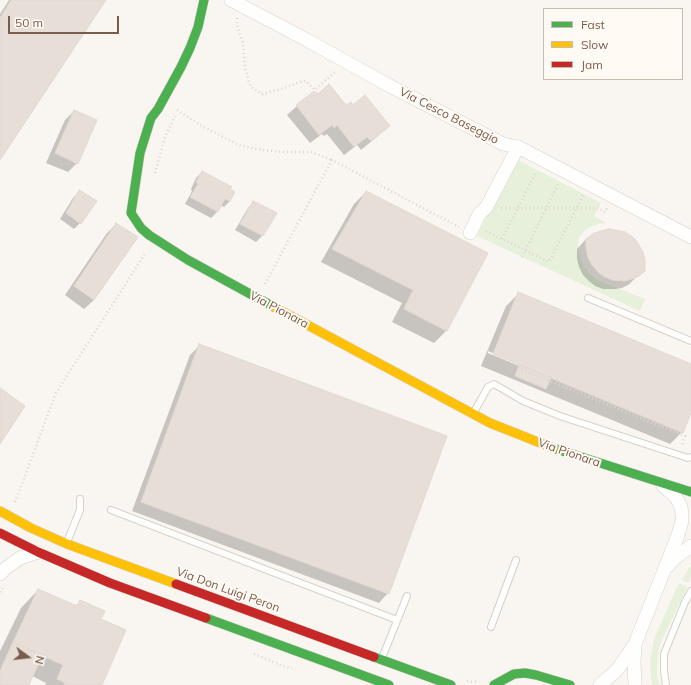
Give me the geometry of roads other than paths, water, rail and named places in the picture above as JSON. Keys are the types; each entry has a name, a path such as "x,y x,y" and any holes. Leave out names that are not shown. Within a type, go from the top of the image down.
{"street":[{"name":"Via Pionara","path":"204,0 198,27 190,48 158,109 151,118 140,153 131,213 141,228 149,235 188,260 279,310 508,431 557,450 691,492"},
{"name":"Via Cesco Baseggio","path":"234,2 388,85 503,144 518,147 691,237"},
{"path":"476,231 480,213 486,208 518,147"},
{"name":"Via Pionara","path":"647,479 659,484 675,496 681,508 682,518 687,532 691,535"},
{"path":"600,685 616,671 635,644 678,535 685,504 691,497"},
{"name":"Via Don Luigi Peron","path":"0,511 31,528 67,544 451,685"},
{"path":"0,532 38,552 110,583 389,685"},
{"path":"664,570 675,558 691,546"},
{"path":"0,574 20,558 38,552"},
{"path":"635,644 635,685"},
{"path":"494,685 514,674 525,673 570,685"}],"lane":[{"path":"588,298 691,341"},
{"path":"473,413 488,387 494,384 523,401 560,416 688,458 691,457"},
{"path":"67,544 80,510 80,499"},
{"path":"111,510 397,620"},
{"path":"491,627 516,560"},
{"path":"666,685 664,654 691,591"},
{"path":"382,659 406,596"}]}
